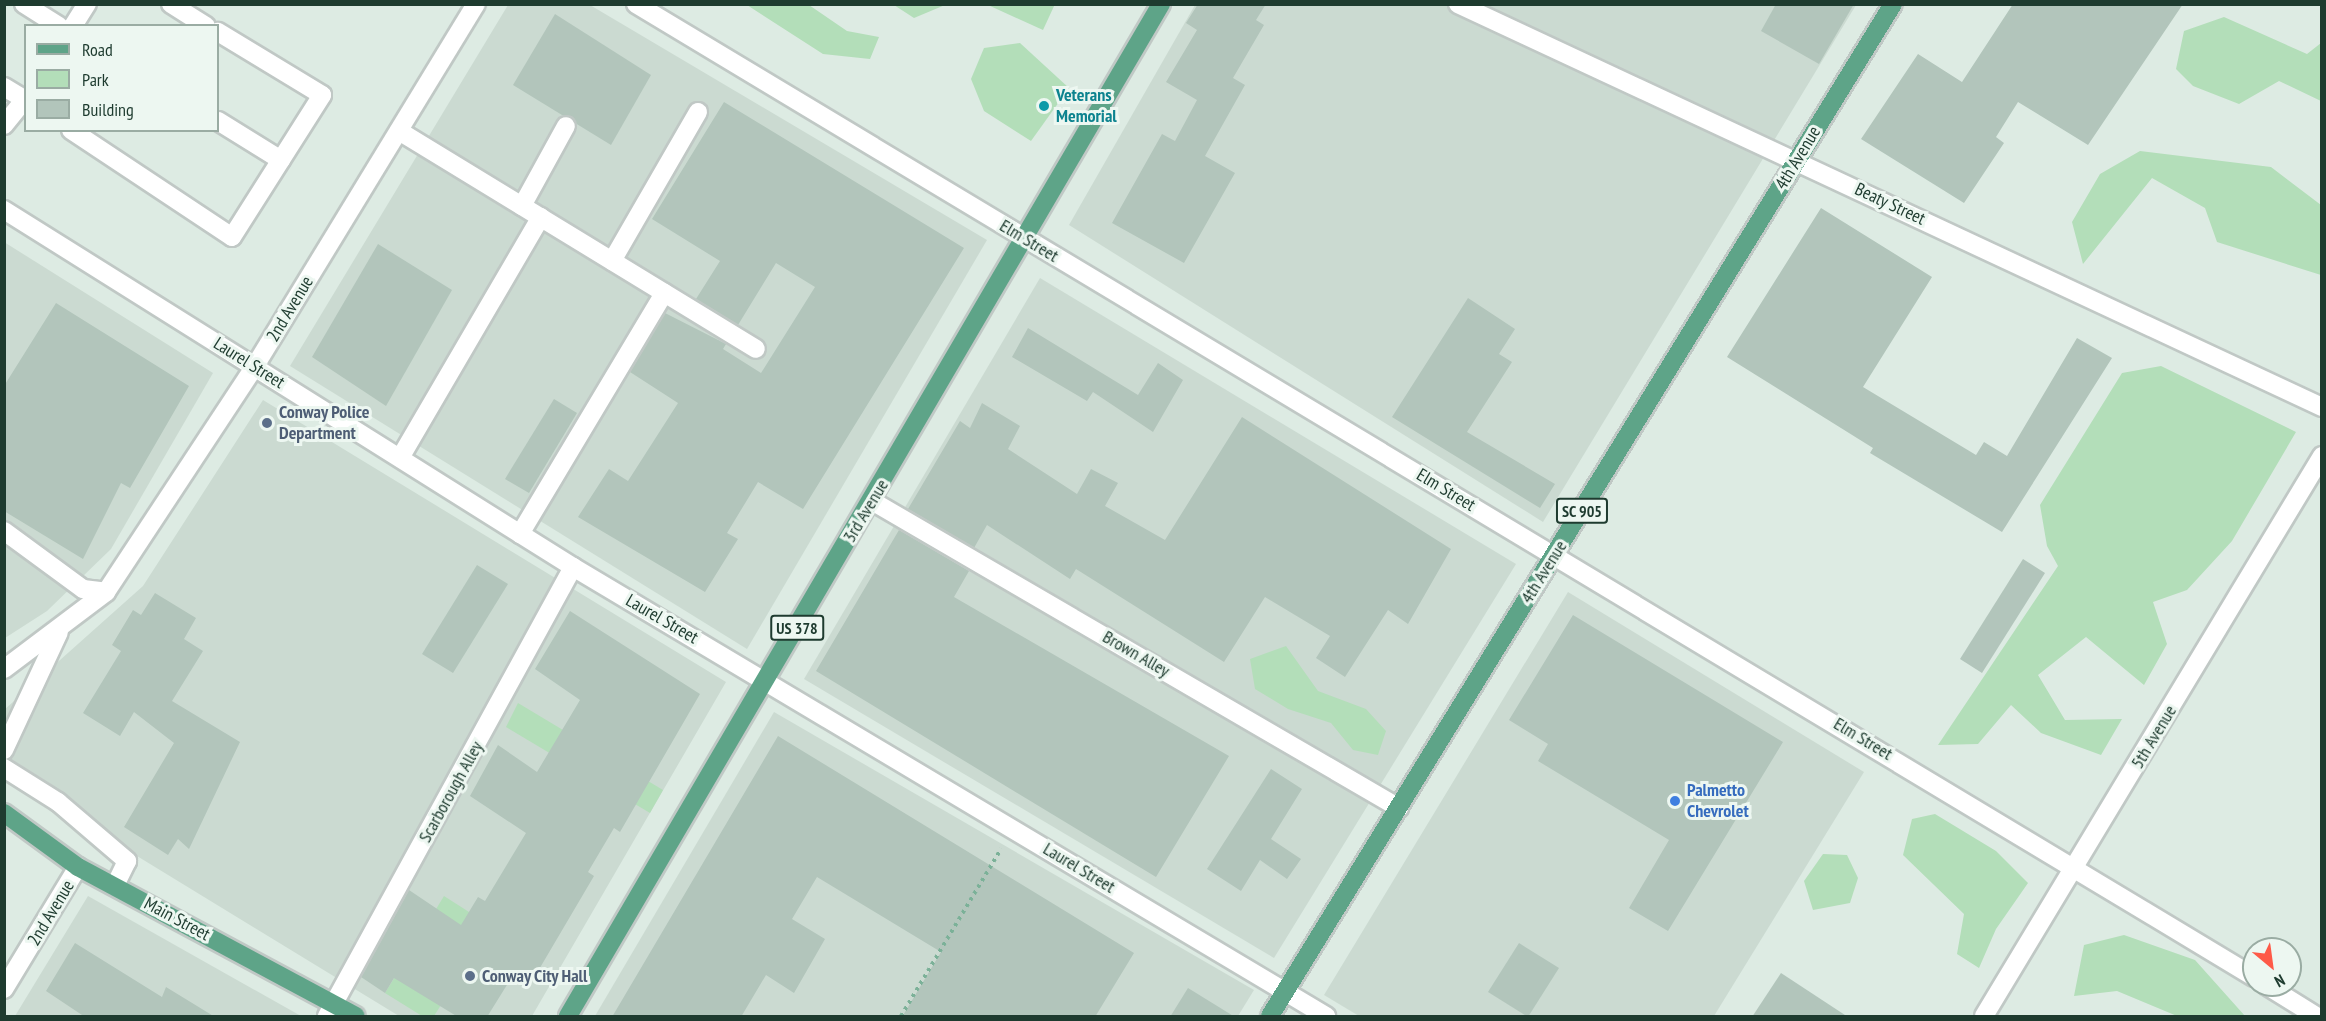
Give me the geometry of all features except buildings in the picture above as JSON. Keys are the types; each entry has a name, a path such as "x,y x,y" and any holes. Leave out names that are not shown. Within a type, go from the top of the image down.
{"main road":[{"name":"3rd Avenue","path":"568,1017 1026,239 1161,4"},
{"name":"4th Avenue","path":"1270,1017 1893,4"},
{"name":"Main Street","path":"4,813 78,867 331,1010 356,1017"}],"street":[{"path":"24,4 56,24"},
{"path":"74,24 87,4"},
{"path":"171,4 203,24"},
{"name":"2nd Avenue","path":"4,669 59,632 105,592 255,366 476,4"},
{"name":"Elm Street","path":"636,4 2077,866 2242,969"},
{"name":"Beaty Street","path":"1458,4 1797,160 2322,407"},
{"path":"74,132 232,237 322,95 219,33"},
{"path":"4,87 24,98"},
{"path":"4,125 24,100"},
{"path":"612,261 698,112"},
{"path":"219,122 281,160"},
{"path":"522,206 566,126"},
{"path":"399,130 756,349"},
{"name":"Laurel Street","path":"4,210 573,567 767,679 1326,1017"},
{"path":"400,458 540,217"},
{"path":"520,534 664,293"},
{"name":"5th Avenue","path":"1984,1017 2322,456"},
{"name":"Brown Alley","path":"872,501 1399,808"},
{"path":"4,531 83,588 105,592"},
{"name":"Scarborough Alley","path":"331,1010 573,567"},
{"path":"4,750 59,632"},
{"path":"4,768 58,802 127,861 115,886"},
{"name":"2nd Avenue","path":"4,989 78,867"},
{"path":"2285,997 2316,1017"}],"path":[{"path":"901,1017 1013,828"}],"shaded area":[{"path":"508,5 590,5 987,240 747,649 290,366"},
{"path":"1195,5 1856,5 1543,522 1069,225"},
{"path":"4,242 213,373 111,549 47,611 5,638"},
{"path":"1040,278 1516,564 1274,958 804,679"},
{"path":"263,400 726,682 532,1016 399,1016 83,823 5,768 4,710 143,586"},
{"path":"1568,592 1864,772 1714,1016 1359,1016 1324,995"},
{"path":"774,712 1254,990 1238,1016 595,1016"},
{"path":"88,896 301,1016 15,1016"}],"green space":[{"path":"988,4 1055,4 1043,30 988,5"},
{"path":"747,5 809,5 847,31 879,37 870,59 823,54"},
{"path":"894,5 945,5 914,18"},
{"path":"2224,17 2307,54 2321,43 2321,101 2279,81 2239,104 2193,86 2176,69 2184,31"},
{"path":"1020,43 1069,88 1031,141 984,111 971,79 984,48"},
{"path":"2140,151 2271,167 2321,205 2321,275 2217,242 2205,208 2152,178 2083,264 2072,222 2100,174"},
{"path":"2161,366 2296,432 2232,541 2187,590 2153,602 2167,644 2144,685 2086,637 2038,675 2065,720 2122,719 2101,755 2041,733 2011,705 1978,744 1938,745 2058,566 2047,546 2040,505 2122,373"},
{"path":"1286,646 1318,691 1366,709 1386,731 1378,755 1353,750 1331,723 1288,709 1255,689 1250,659"},
{"path":"518,703 663,790 650,813 506,727"},
{"path":"1935,814 1996,851 2028,883 1996,929 1979,968 1957,954 1964,914 1903,855 1912,819"},
{"path":"1823,854 1847,855 1858,878 1850,903 1813,910 1804,881"},
{"path":"444,896 491,926 434,1016 422,1016 385,993"},
{"path":"2124,935 2195,960 2245,1016 2177,1016 2117,991 2074,996 2084,945"}],"place":[{"name":"Veterans Memorial","path":"1044,106"},
{"name":"Conway Police Department","path":"267,423"},
{"name":"Palmetto Chevrolet","path":"1675,801"},
{"name":"Conway City Hall","path":"470,976"}]}
